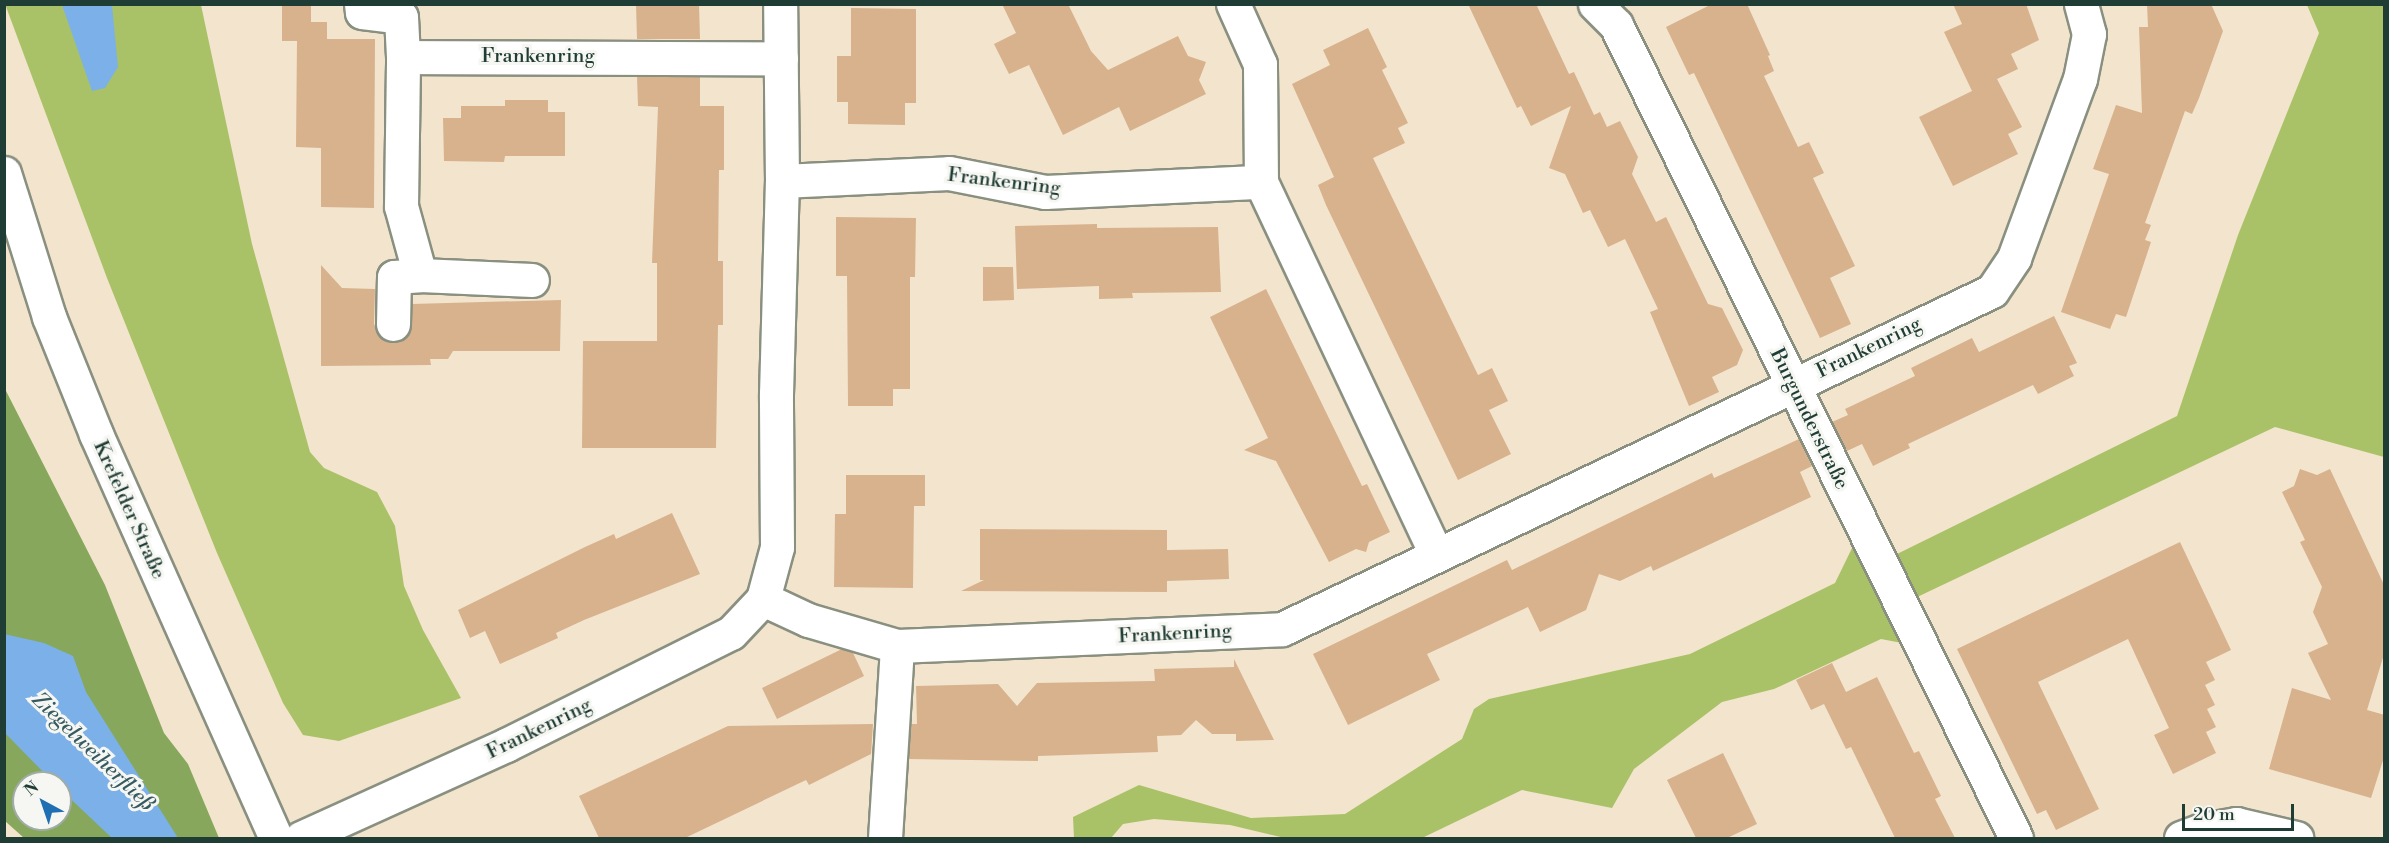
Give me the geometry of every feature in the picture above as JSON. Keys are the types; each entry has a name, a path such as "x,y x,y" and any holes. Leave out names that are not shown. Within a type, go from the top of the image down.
{"street":[{"path":"362,4 362,12 401,17 403,57 401,206 420,275"},
{"name":"Frankenring","path":"301,838 506,745 731,633 763,599 777,547 776,394 783,181 780,4"},
{"path":"1233,4 1260,64 1261,182 1436,554"},
{"name":"Burgunderstraße","path":"1595,4 1616,25 2016,838"},
{"name":"Frankenring","path":"763,599 808,620 897,646 1282,629 1992,291 2014,258 2080,79 2089,34 2081,4"},
{"name":"Frankenring","path":"403,57 780,58"},
{"name":"Krefelder Straße","path":"4,173 49,316 91,424 276,838"},
{"name":"Frankenring","path":"783,181 949,173 1045,192 1261,182"},
{"path":"393,324 394,277 420,275 532,280"},
{"path":"885,838 897,646"},
{"path":"2181,838 2202,830 2236,824 2296,838"}],"green space":[{"path":"5,4 201,5 252,244 310,452 324,468 377,492 395,526 404,586 423,630 461,698 339,741 303,735 283,703 217,553 107,278"},
{"path":"2307,5 2384,5 2384,457 2275,427 1913,599 1895,555 2177,416 2238,235 2319,33"},
{"path":"4,387 105,585 164,733 188,764 219,838 24,838 16,831 72,831 72,771 12,771 12,827 5,821"},
{"path":"1855,542 1902,643 1881,639 1774,689 1722,702 1634,769 1612,808 1522,790 1422,838 1285,838 1230,825 1154,819 1123,824 1111,838 1074,838 1073,817 1139,785 1251,818 1345,814 1462,739 1474,709 1489,699 1690,654 1835,583"}],"water":[{"path":"62,5 112,5 118,67 105,88 92,91"},
{"name":"Ziegelweiherfließ","path":"4,634 44,643 73,656 86,692 178,838 112,838 72,800 72,771 42,771 5,733"}],"building":[{"path":"282,4 311,4 311,22 327,22 327,39 375,39 374,208 321,207 321,148 296,147 297,41 282,41"},
{"path":"636,4 699,4 700,39 637,39"},
{"path":"1002,4 1068,4 1091,51 1108,70 1178,36 1188,56 1206,62 1199,80 1206,94 1130,131 1119,107 1063,135 1029,65 1009,74 994,44 1016,33"},
{"path":"1468,4 1536,4 1569,74 1574,72 1594,115 1600,112 1607,127 1620,121 1638,157 1632,174 1656,222 1666,217 1708,304 1722,308 1743,350 1737,365 1712,377 1719,392 1689,406 1650,312 1658,309 1625,239 1608,247 1590,210 1583,213 1565,174 1549,168 1571,106 1531,126 1521,106 1517,108"},
{"path":"1712,4 1747,4 1770,55 1768,56 1774,71 1764,76 1798,147 1809,142 1824,173 1813,178 1855,266 1830,278 1851,324 1820,338 1694,73 1689,75 1666,27"},
{"path":"1953,4 2026,4 2039,40 2011,54 2018,69 1997,79 2022,127 2008,134 2018,154 1953,186 1919,117 1972,91 1944,32 1962,24"},
{"path":"2147,4 2211,4 2223,31 2192,114 2185,111 2145,223 2151,225 2145,240 2151,242 2126,317 2116,314 2110,329 2061,312 2109,174 2093,169 2116,105 2142,113 2139,27 2148,27"},
{"path":"851,8 916,9 916,103 905,103 905,125 848,124 848,102 837,102 837,56 851,56"},
{"path":"1368,28 1387,67 1382,70 1408,123 1398,128 1405,143 1373,158 1478,375 1492,368 1508,401 1489,410 1511,454 1458,480 1326,205 1318,185 1334,177 1292,84 1330,65 1323,50"},
{"path":"637,76 700,77 700,106 724,106 724,170 719,170 718,261 723,261 723,325 718,325 716,448 582,448 583,341 657,341 657,263 652,263 658,107 638,106"},
{"path":"505,100 548,100 548,112 565,112 565,156 505,156 504,162 444,161 443,118 461,118 461,106 505,106"},
{"path":"836,217 916,218 915,277 910,277 910,389 893,389 893,406 848,406 847,276 836,276"},
{"path":"1097,224 1097,228 1218,227 1221,292 1132,293 1133,298 1099,299 1099,286 1017,289 1015,226"},
{"path":"321,265 342,288 375,289 374,324 384,340 401,341 409,334 412,304 561,300 560,351 453,351 448,359 430,359 431,365 321,366"},
{"path":"983,267 1013,267 1014,300 983,301"},
{"path":"1266,289 1362,486 1367,484 1390,532 1369,542 1366,552 1356,549 1329,562 1276,461 1244,450 1268,438 1210,317"},
{"path":"2054,316 2077,363 2069,366 2074,376 2038,394 2033,385 1908,444 1910,448 1873,466 1862,444 1847,451 1832,422 1848,415 1845,409 1915,376 1911,368 1972,338 1979,352"},
{"path":"1799,439 1812,466 1800,472 1811,497 1653,571 1651,566 1620,581 1599,574 1586,610 1540,632 1528,607 1427,654 1440,680 1348,725 1313,654 1507,560 1512,570 1712,473 1714,478"},
{"path":"2300,469 2317,475 2330,469 2385,587 2385,651 2367,710 2385,715 2385,754 2371,798 2269,769 2292,688 2331,700 2308,653 2328,644 2313,612 2322,587 2300,542 2305,540 2282,492 2294,486"},
{"path":"846,475 925,475 925,506 914,506 913,588 834,587 835,514 846,514"},
{"path":"672,513 700,574 584,620 556,633 558,638 500,664 485,631 470,638 458,610 585,547 614,534 616,539"},
{"path":"980,529 1167,530 1167,550 1228,549 1229,579 1167,581 1167,592 961,591 984,580 980,580"},
{"path":"2180,542 2231,650 2206,662 2215,680 2205,685 2215,705 2207,709 2216,727 2206,732 2216,753 2173,774 2154,735 2169,728 2128,639 2038,682 2099,809 2056,830 2046,810 2037,814 1957,649"},
{"path":"842,649 853,653 864,676 777,719 762,688"},
{"path":"1234,659 1274,740 1236,741 1236,734 1212,734 1196,720 1181,735 1157,736 1158,752 1038,756 1038,761 909,759 911,724 917,724 916,686 998,684 1017,706 1037,683 1155,681 1154,669 1234,667"},
{"path":"1832,663 1846,692 1877,677 1914,753 1919,751 1941,796 1935,799 1955,838 1895,838 1851,747 1846,749 1824,704 1811,710 1796,680"},
{"path":"873,724 871,754 809,785 806,780 685,838 599,838 579,796 728,726"},
{"path":"1723,753 1757,824 1727,838 1696,838 1667,780"}]}
